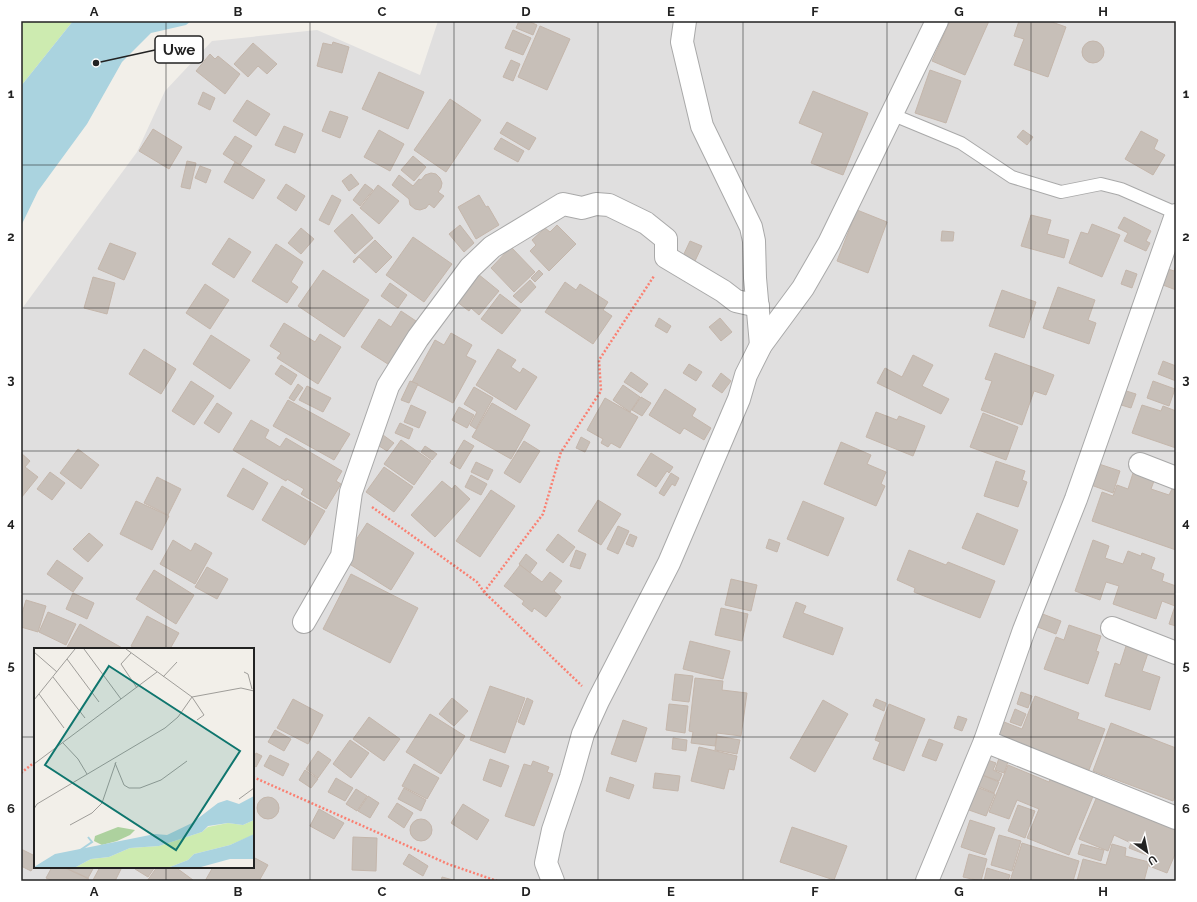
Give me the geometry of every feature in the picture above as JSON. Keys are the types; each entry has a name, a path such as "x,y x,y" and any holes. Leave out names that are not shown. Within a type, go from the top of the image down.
{"street":[{"path":"685,21 682,42 702,126 751,227 754,241 761,345"},
{"path":"553,881 546,863 553,830 584,734 598,701 669,563 739,399 746,375 761,345 803,288 829,243 937,21"},
{"path":"304,622 342,556 351,492 388,386 418,338 465,274 492,247 563,204 582,208 596,204 609,205 646,223 666,239 666,257 723,291 736,301 758,306"},
{"path":"929,880 985,741 1024,630 1076,499 1176,214"},
{"path":"1140,464 1176,478"},
{"path":"1112,628 1176,652"},
{"path":"985,741 1176,818"}],"lane":[{"path":"891,114 961,143 1012,177 1061,192 1101,184 1121,189 1176,214"}],"path":[{"path":"484,592 543,514 561,452 601,391 598,360 666,257"},
{"path":"351,492 477,582 484,592 598,701"},
{"path":"21,773 34,763"},
{"path":"254,777 448,864 497,881"}],"shaded area":[{"path":"438,21 1176,21 1176,881 21,881 21,310 137,152 165,91 212,41 317,30 420,75"}],"green space":[{"path":"21,21 73,21 21,86"}],"water":[{"path":"73,21 191,21 186,25 151,33 122,62 87,124 38,191 21,226 21,86"}],"building":[{"path":"519,21 528,21 537,25 533,35 516,28"},
{"path":"950,21 989,21 965,75 932,61"},
{"path":"1019,21 1049,21 1066,27 1048,77 1014,65 1024,39 1014,36"},
{"path":"540,26 570,39 547,90 518,77"},
{"path":"513,30 531,38 523,55 505,48"},
{"path":"1093,41 1101,44 1104,52 1101,60 1093,63 1085,60 1082,52 1085,44"},
{"path":"333,42 349,47 342,73 317,66 323,43 332,45"},
{"path":"253,43 277,64 267,74 258,66 248,77 234,64"},
{"path":"210,54 215,59 218,56 240,74 225,94 196,71"},
{"path":"511,60 520,64 513,81 503,77"},
{"path":"930,70 961,81 946,123 915,113"},
{"path":"379,72 424,92 408,129 362,109"},
{"path":"813,91 868,113 843,175 811,163 823,133 799,123"},
{"path":"203,92 215,98 210,110 198,104"},
{"path":"450,99 481,120 446,172 414,150"},
{"path":"247,100 270,114 256,136 233,121"},
{"path":"330,111 348,117 340,138 322,131"},
{"path":"507,122 536,138 529,150 500,133"},
{"path":"284,126 303,134 295,153 275,145"},
{"path":"153,129 182,147 169,169 139,151"},
{"path":"379,130 404,144 390,171 364,157"},
{"path":"1023,130 1033,137 1027,145 1017,137"},
{"path":"1141,131 1158,140 1154,149 1165,155 1153,175 1125,159"},
{"path":"235,136 252,146 240,165 223,154"},
{"path":"501,138 524,151 518,162 494,149"},
{"path":"413,156 426,167 414,181 401,170"},
{"path":"187,161 196,163 190,189 181,187"},
{"path":"235,162 265,180 253,199 224,182"},
{"path":"200,166 211,170 206,183 195,178"},
{"path":"431,173 436,174 440,178 442,183 438,192 444,196 434,208 429,204 426,208 420,210 415,209 410,205 409,199 392,185 399,175 413,186 419,179 421,180 425,175"},
{"path":"351,174 359,184 349,191 342,181"},
{"path":"286,184 305,196 296,211 277,198"},
{"path":"365,184 373,190 360,206 353,200"},
{"path":"378,185 399,201 379,224 360,208"},
{"path":"332,195 341,200 329,225 319,220"},
{"path":"479,195 486,207 488,206 499,225 476,239 458,207"},
{"path":"857,210 887,222 868,273 837,261"},
{"path":"352,214 373,238 355,254 334,231"},
{"path":"1031,215 1051,220 1047,234 1069,240 1064,258 1021,246"},
{"path":"1124,217 1151,231 1146,241 1150,243 1146,251 1124,241 1128,233 1118,228"},
{"path":"1092,224 1120,235 1102,277 1069,263 1081,232 1088,234"},
{"path":"460,225 474,243 464,252 449,234"},
{"path":"557,225 576,244 549,271 530,251 536,245 532,240 545,228 550,232"},
{"path":"301,228 314,239 301,254 288,243"},
{"path":"942,231 954,232 953,241 941,241"},
{"path":"413,237 452,264 424,302 386,275"},
{"path":"229,238 251,252 234,278 212,264"},
{"path":"375,240 392,257 376,273 359,257 354,263 353,261"},
{"path":"690,241 702,246 695,261 683,256"},
{"path":"110,243 136,253 124,280 98,269"},
{"path":"276,244 303,262 291,282 298,287 287,303 252,281"},
{"path":"511,247 535,272 514,292 491,268"},
{"path":"1176,265 1176,290 1163,285 1168,269 1174,271"},
{"path":"323,270 369,300 344,337 298,306"},
{"path":"539,270 543,274 535,282 531,278"},
{"path":"1126,270 1137,274 1132,288 1121,284"},
{"path":"478,274 499,291 479,315 471,308 469,311 456,301"},
{"path":"93,277 115,283 107,314 84,308"},
{"path":"530,280 536,287 521,303 513,296"},
{"path":"565,282 576,290 580,284 608,302 603,310 612,316 593,344 545,312"},
{"path":"390,283 407,295 398,308 381,296"},
{"path":"205,284 229,300 210,329 186,313"},
{"path":"1058,287 1095,300 1088,320 1096,323 1089,344 1043,328"},
{"path":"1002,290 1036,302 1024,338 989,326"},
{"path":"500,294 521,310 502,334 481,319"},
{"path":"401,311 416,321 391,366 361,347 379,319 391,327"},
{"path":"659,318 671,326 667,333 655,326"},
{"path":"720,318 732,332 721,341 709,327"},
{"path":"284,323 315,342 320,334 341,347 318,384 277,358 281,353 270,346"},
{"path":"451,333 472,345 466,356 476,361 453,403 412,382 435,340 444,345"},
{"path":"211,335 250,360 230,389 193,364"},
{"path":"144,349 176,369 161,394 129,374"},
{"path":"498,349 516,360 511,367 520,373 523,368 537,377 516,410 476,385"},
{"path":"995,353 1054,375 1046,395 1034,391 1022,425 981,410 992,381 985,379"},
{"path":"913,355 933,365 922,386 949,399 941,414 877,383 885,368 902,377"},
{"path":"1163,361 1176,366 1176,381 1158,374"},
{"path":"689,364 702,372 696,381 683,373"},
{"path":"281,365 297,375 291,385 275,374"},
{"path":"631,372 648,384 641,393 624,382"},
{"path":"721,373 731,381 722,393 712,386"},
{"path":"191,381 214,396 194,425 172,411"},
{"path":"410,381 418,384 409,403 401,400"},
{"path":"1153,381 1175,389 1169,406 1147,398"},
{"path":"298,384 303,388 294,401 289,398"},
{"path":"623,385 640,397 630,412 613,400"},
{"path":"307,386 331,398 323,412 299,400"},
{"path":"474,387 493,398 476,429 470,425 477,412 464,404"},
{"path":"665,389 696,409 692,416 711,428 704,440 684,428 680,434 649,415"},
{"path":"1123,390 1136,394 1131,408 1118,404"},
{"path":"641,397 651,403 642,416 632,410"},
{"path":"605,398 638,417 620,448 611,443 608,447 601,443 603,439 587,430"},
{"path":"288,400 350,434 334,460 273,426"},
{"path":"217,403 232,413 219,433 204,423"},
{"path":"492,403 530,425 511,459 472,437"},
{"path":"411,405 426,412 419,428 404,422"},
{"path":"1142,405 1161,411 1163,406 1176,411 1176,448 1132,433"},
{"path":"459,407 474,415 467,428 452,420"},
{"path":"876,412 897,420 899,416 925,426 913,456 866,437"},
{"path":"983,413 1018,427 1006,460 970,447"},
{"path":"251,420 269,430 265,438 280,447 286,438 342,471 336,481 341,484 326,509 301,494 304,489 287,479 286,481 233,450"},
{"path":"400,423 413,429 409,439 395,433"},
{"path":"383,435 394,443 387,451 376,444"},
{"path":"581,437 590,442 585,452 576,448"},
{"path":"401,440 431,461 414,485 384,464"},
{"path":"464,440 474,446 460,469 450,463"},
{"path":"524,441 540,451 520,483 504,473"},
{"path":"841,442 871,455 867,464 886,472 881,484 885,486 876,506 824,484"},
{"path":"425,446 437,454 432,460 421,452"},
{"path":"78,449 99,465 81,489 60,473"},
{"path":"21,453 30,461 25,467 38,477 21,498"},
{"path":"651,453 673,467 669,473 667,471 656,487 637,475"},
{"path":"996,461 1025,471 1022,480 1027,482 1018,507 984,496"},
{"path":"476,462 493,470 488,480 471,472"},
{"path":"1099,464 1120,471 1113,493 1091,485"},
{"path":"384,467 413,487 394,512 366,492"},
{"path":"243,468 268,483 253,510 227,496"},
{"path":"50,472 65,483 52,500 37,489"},
{"path":"671,473 679,478 675,486 672,484 664,496 659,493"},
{"path":"1133,473 1154,481 1151,489 1169,495 1172,489 1176,490 1176,550 1092,521 1102,492 1113,496 1117,485 1128,489"},
{"path":"471,475 487,484 481,495 465,487"},
{"path":"157,477 181,489 168,515 144,503"},
{"path":"442,481 452,489 455,485 470,499 435,537 411,515"},
{"path":"282,486 325,511 305,545 262,520"},
{"path":"491,490 515,506 480,557 456,541"},
{"path":"598,500 621,514 601,545 578,531"},
{"path":"136,501 169,516 152,550 120,534"},
{"path":"803,501 844,518 828,556 787,539"},
{"path":"977,513 1018,530 1004,565 962,548"},
{"path":"367,523 414,553 391,590 343,560"},
{"path":"618,526 629,531 618,554 607,549"},
{"path":"89,533 103,545 88,562 73,549"},
{"path":"558,534 575,547 563,563 546,550"},
{"path":"630,534 637,537 633,547 626,544"},
{"path":"769,539 780,543 777,552 766,548"},
{"path":"173,540 191,551 195,543 212,553 195,584 160,564"},
{"path":"1093,540 1109,546 1105,558 1123,564 1128,551 1141,556 1142,553 1155,558 1151,569 1164,574 1162,581 1176,586 1176,626 1169,624 1175,606 1162,601 1156,619 1113,604 1119,586 1106,582 1100,600 1075,591"},
{"path":"576,550 586,554 580,569 570,566"},
{"path":"909,550 946,565 948,562 995,581 980,618 914,592 915,588 897,580"},
{"path":"526,554 537,563 530,573 519,564"},
{"path":"57,560 83,578 73,592 47,574"},
{"path":"520,565 542,582 550,572 562,581 554,591 561,597 546,617 534,608 532,612 522,604 524,601 504,586"},
{"path":"207,567 228,579 217,599 195,587"},
{"path":"154,570 194,595 176,624 136,599"},
{"path":"351,574 418,608 390,663 323,629"},
{"path":"731,579 757,585 751,611 725,605"},
{"path":"73,593 94,603 87,619 66,609"},
{"path":"26,600 46,606 38,632 21,627 21,617"},
{"path":"796,602 806,606 803,613 843,628 833,655 783,637"},
{"path":"721,608 748,614 742,641 715,635"},
{"path":"48,612 76,624 66,645 39,632"},
{"path":"1040,613 1061,621 1056,634 1035,626"},
{"path":"147,616 179,633 171,648 134,648 131,646"},
{"path":"80,624 122,648 67,648"},
{"path":"1069,625 1101,636 1096,651 1099,652 1088,684 1044,669 1056,637 1064,640"},
{"path":"690,641 730,651 723,679 683,669"},
{"path":"1126,646 1148,653 1142,671 1160,677 1150,710 1105,696 1115,663 1120,665"},
{"path":"675,674 693,676 689,702 672,700"},
{"path":"695,678 723,681 722,690 747,693 741,736 717,733 715,746 691,743 693,732 689,731"},
{"path":"490,686 525,698 505,753 470,740"},
{"path":"1021,692 1032,696 1028,708 1017,704"},
{"path":"1035,696 1079,713 1077,719 1105,729 1089,770 994,734 999,720 1022,729"},
{"path":"452,698 468,711 454,726 439,714"},
{"path":"527,698 533,701 524,725 518,722"},
{"path":"293,699 323,715 308,744 277,728"},
{"path":"876,699 886,703 884,711 873,706"},
{"path":"823,700 848,714 815,772 790,758"},
{"path":"669,704 688,706 685,733 666,730"},
{"path":"889,704 925,719 904,771 873,759 880,742 875,740"},
{"path":"1015,709 1026,714 1021,726 1010,722"},
{"path":"430,714 465,736 441,774 406,752"},
{"path":"958,716 967,719 962,731 954,728"},
{"path":"369,717 400,739 384,761 353,739"},
{"path":"623,720 647,728 636,762 611,754"},
{"path":"1111,723 1176,748 1176,794 1173,801 1093,771"},
{"path":"275,730 291,739 284,751 268,742"},
{"path":"717,736 740,740 737,754 715,750"},
{"path":"673,738 687,740 686,751 672,749"},
{"path":"929,739 943,744 936,761 922,756"},
{"path":"350,740 369,753 351,778 333,764"},
{"path":"699,747 737,756 734,770 729,769 724,789 691,781"},
{"path":"318,751 331,760 318,778 306,769"},
{"path":"256,753 262,756 256,767 254,766 254,757"},
{"path":"270,755 289,764 283,776 264,766"},
{"path":"999,758 1008,762 1004,773 995,770"},
{"path":"490,759 509,766 501,787 483,780"},
{"path":"985,759 996,763 993,770 1002,774 999,781 979,774"},
{"path":"533,761 549,767 547,772 553,774 534,826 505,816 524,764 531,766"},
{"path":"414,764 439,778 427,799 402,786"},
{"path":"1008,765 1049,782 1051,777 1094,794 1069,855 1027,838 1039,809 1017,800 1009,819 989,812"},
{"path":"305,770 318,779 311,788 299,780"},
{"path":"655,773 680,776 678,791 653,788"},
{"path":"977,773 999,782 994,793 973,784"},
{"path":"610,777 634,785 629,799 606,791"},
{"path":"336,778 353,788 345,801 328,792"},
{"path":"974,786 995,794 986,816 966,809"},
{"path":"404,788 426,800 421,811 398,799"},
{"path":"356,789 367,796 357,811 346,804"},
{"path":"1098,794 1176,825 1176,852 1167,873 1149,866 1152,857 1129,848 1131,843 1114,835 1108,851 1079,839"},
{"path":"368,796 379,803 370,818 358,811"},
{"path":"268,797 276,800 279,808 276,816 268,819 260,816 257,808 260,800"},
{"path":"397,803 413,813 404,828 388,817"},
{"path":"463,804 489,820 477,840 451,823"},
{"path":"1018,805 1035,811 1025,838 1008,831"},
{"path":"319,809 344,823 334,839 310,826"},
{"path":"421,819 429,822 432,830 429,838 421,841 413,838 410,830 413,822"},
{"path":"970,820 995,828 985,855 961,847"},
{"path":"792,827 847,846 834,880 780,862"},
{"path":"999,835 1021,841 1012,871 991,865"},
{"path":"353,837 377,838 376,871 352,870"},
{"path":"1022,843 1079,861 1073,881 1010,881"},
{"path":"1081,844 1104,850 1101,861 1078,854"},
{"path":"1112,844 1126,848 1125,856 1149,862 1144,881 1077,881 1083,859 1106,865"},
{"path":"21,849 34,856 34,866 31,871 21,866"},
{"path":"409,854 428,866 423,876 403,864"},
{"path":"969,854 987,859 981,881 963,877"},
{"path":"254,858 268,865 259,881 205,881 212,868 254,868"},
{"path":"51,868 65,868 89,879 88,881 53,881 46,878"},
{"path":"66,868 93,868 88,878"},
{"path":"99,868 122,868 115,881 93,880"},
{"path":"136,868 154,868 148,877"},
{"path":"156,868 178,868 193,880 192,881 147,881"},
{"path":"987,868 1010,875 1008,881 984,881"},
{"path":"442,877 457,881 441,881"}],"place":[{"name":"Uwe","path":"96,63"}]}
